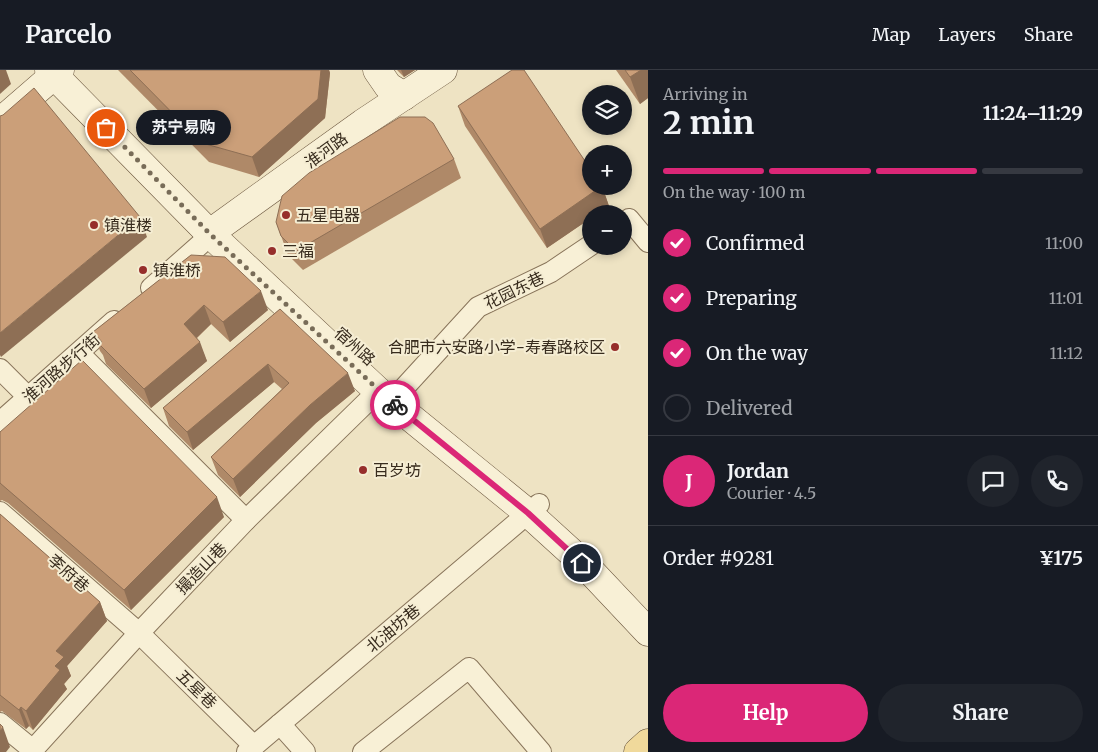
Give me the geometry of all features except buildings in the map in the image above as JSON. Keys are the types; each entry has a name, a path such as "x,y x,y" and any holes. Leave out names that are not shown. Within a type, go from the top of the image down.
{"main road":[{"path":"378,70 388,86 404,96"},
{"name":"淮河路","path":"216,230 404,96 444,70"},
{"path":"0,122 58,71"},
{"name":"宿州路","path":"58,71 216,230 390,390 534,508 648,612"},
{"name":"宿州路","path":"534,508 582,563 648,632"},
{"path":"638,752 648,743"}],"street":[{"path":"632,226 648,242"},
{"name":"淮河路步行街","path":"0,422 216,230"},
{"name":"花园东巷","path":"390,390 478,307 551,272 582,251"},
{"path":"79,353 246,520"},
{"path":"0,368 28,397"},
{"name":"撮造山巷","path":"32,751 139,633 246,520 390,390"},
{"name":"北油坊巷","path":"251,749 534,508"},
{"name":"李府巷","path":"0,512 139,633"},
{"name":"五星巷","path":"139,633 251,749"},
{"path":"364,752 469,668 541,752"},
{"path":"0,723 32,751"},
{"path":"280,724 305,752"}],"way so far":[{"path":"106,128 211,235 395,405"}],"place":[{"name":"苏宁易购","path":"106,128"},
{"name":"五星电器","path":"286,215"},
{"name":"镇淮楼","path":"94,225"},
{"name":"三福","path":"272,251"},
{"name":"镇淮桥","path":"143,270"},
{"name":"合肥市六安路小学-寿春路校区","path":"615,347"},
{"name":"百岁坊","path":"363,470"}],"route":[{"path":"395,405 528,513 582,563"}]}
